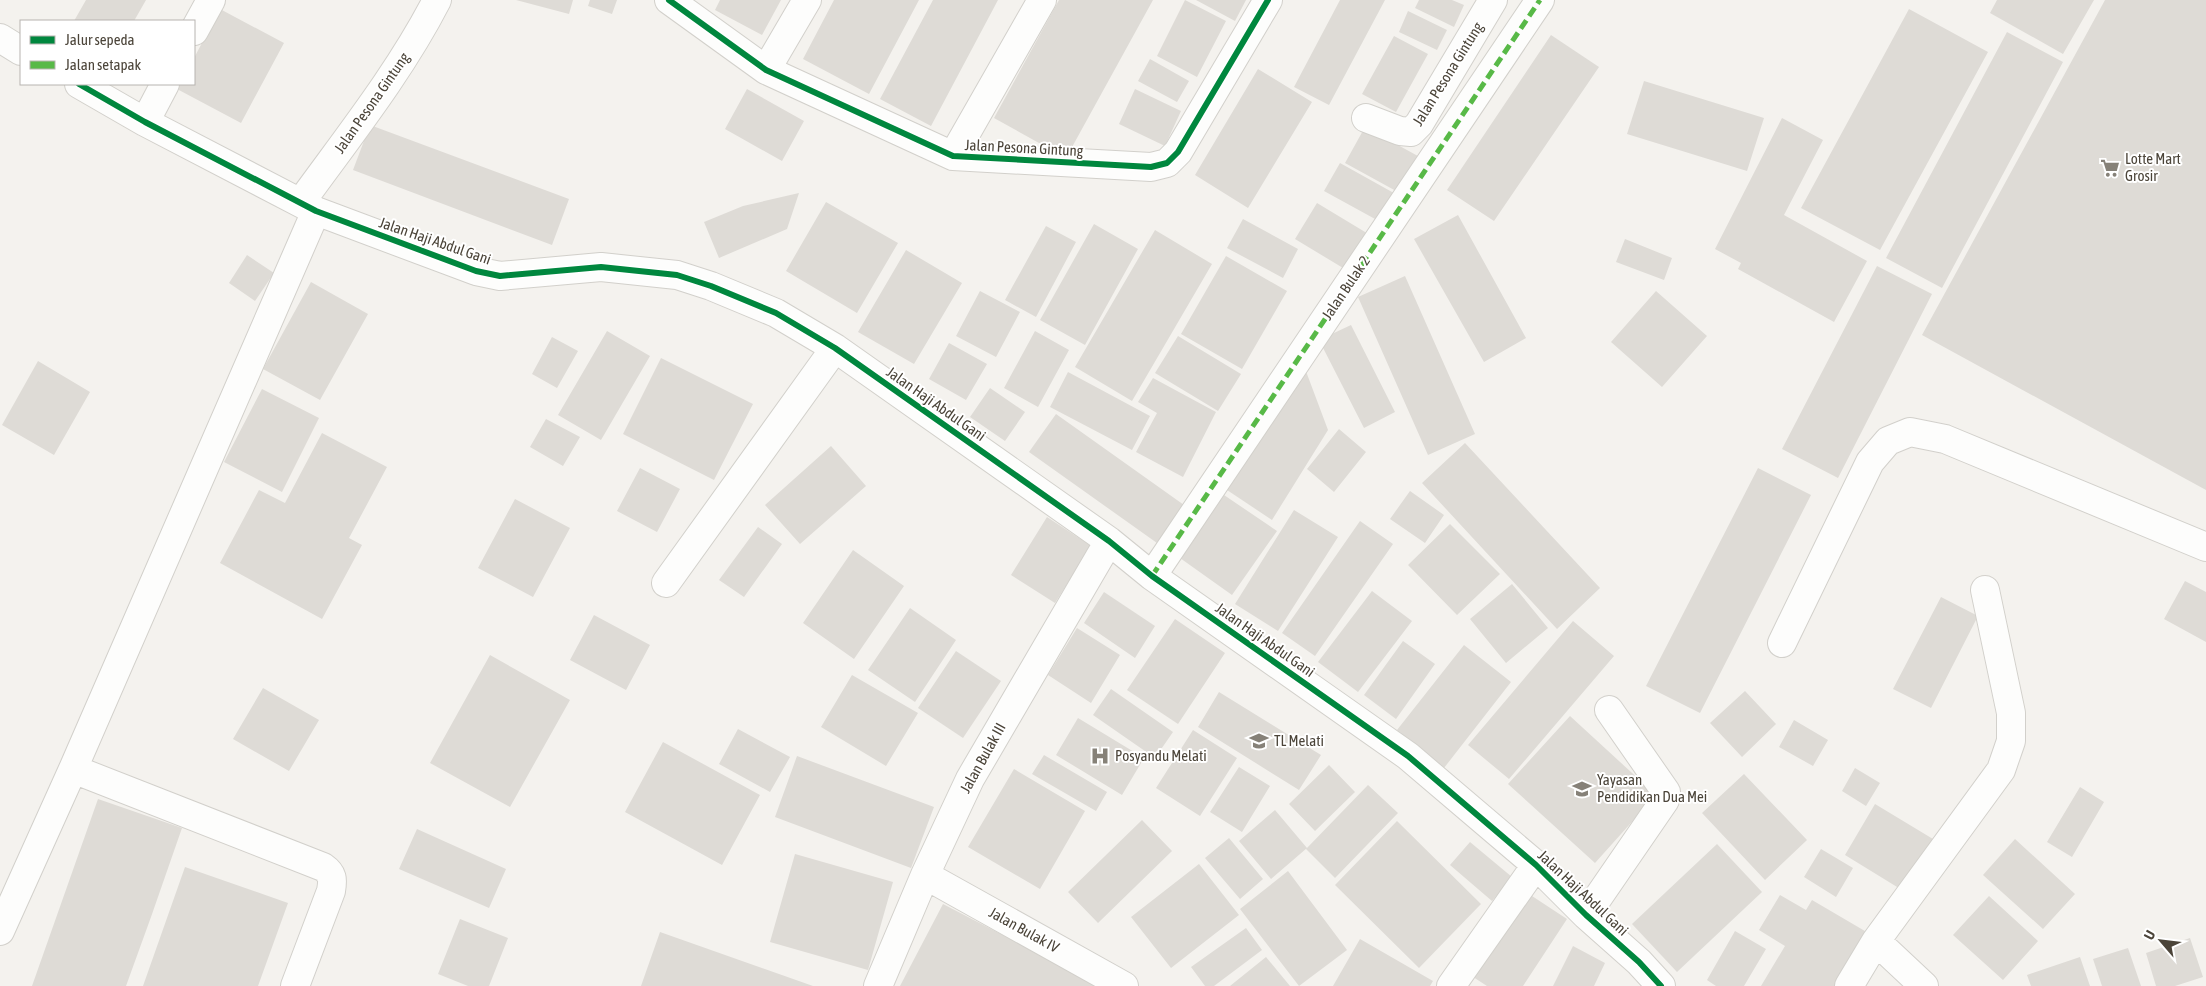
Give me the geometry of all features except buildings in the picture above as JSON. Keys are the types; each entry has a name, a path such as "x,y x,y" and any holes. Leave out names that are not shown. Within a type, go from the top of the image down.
{"street":[{"path":"195,29 211,0"},
{"name":"Jalan Pesona Gintung","path":"0,931 73,769 308,206 419,35 438,0"},
{"name":"Jalan Pesona Gintung","path":"669,0 766,70 953,156 1151,167 1167,163 1178,152 1268,0"},
{"path":"766,70 807,0"},
{"name":"Jalan Pesona Gintung","path":"953,156 1042,0"},
{"name":"Jalan Pesona Gintung","path":"1366,118 1400,131 1411,132 1419,124 1493,0"},
{"name":"Jalan Bulak 2","path":"1152,576 1540,0"},
{"path":"0,38 20,49"},
{"name":"Jalan Haji Abdul Gani","path":"81,85 145,122 308,206 476,271 500,276 600,267 676,275 711,286 776,313 835,348 1109,541 1152,576 1408,756 1536,865 1586,915 1639,962 1661,986"},
{"path":"145,122 164,85"},
{"path":"666,583 835,348"},
{"path":"1782,643 1870,462 1888,441 1910,432 1945,439 2206,547"},
{"name":"Jalan Bulak III","path":"878,986 925,875 970,779 1109,541"},
{"path":"1849,986 1876,941 2001,770 2011,741 2011,713 1985,590"},
{"path":"1586,915 1665,800 1666,792 1609,710"},
{"path":"73,769 323,867 330,872 333,879 332,891 295,986"},
{"path":"1451,986 1536,865"},
{"name":"Jalan Bulak IV","path":"925,875 1124,986"},
{"path":"1876,941 1924,986"}],"marked path":[{"path":"1152,576 1540,0"}],"cycle path":[{"path":"669,0 766,70 953,156 1151,167 1167,163 1178,152 1268,0"},
{"path":"81,85 145,122 316,211 476,271 500,276 601,267 677,275 711,286 776,313 835,348 1109,541 1152,576 1408,756 1536,865 1586,915 1639,962 1661,986"}],"place":[{"name":"Lotte Mart Grosir","path":"2110,168"},
{"name":"TL Melati","path":"1259,741"},
{"name":"Posyandu Melati","path":"1100,756"},
{"name":"Yayasan Pendidikan Dua Mei","path":"1582,789"}]}
